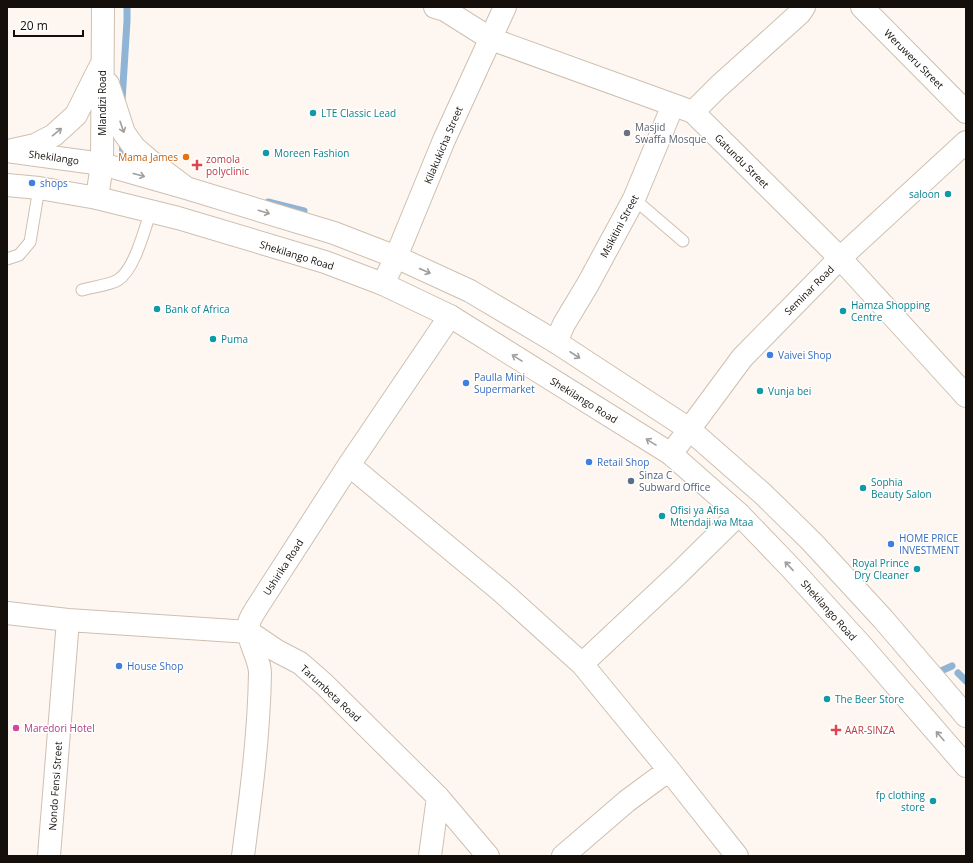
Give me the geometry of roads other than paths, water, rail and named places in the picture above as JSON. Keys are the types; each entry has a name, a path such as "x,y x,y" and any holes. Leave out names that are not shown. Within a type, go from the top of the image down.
{"street":[{"name":"Mlandizi Road","path":"97,198 102,164 103,7"},
{"name":"Gatundu Street","path":"435,7 445,10 491,39 683,109 840,258 966,396"},
{"name":"Kilakukicha Street","path":"382,284 396,257 444,140 505,7"},
{"name":"Msikitini Street","path":"556,342 564,324 588,284 683,109 718,87 800,13 804,7"},
{"name":"Weruweru Street","path":"862,7 966,112"},
{"path":"7,151 35,145 54,135 71,120 76,115 102,64"},
{"path":"102,64 124,133 134,147 148,160 186,188"},
{"name":"Seminar Road","path":"671,454 742,358 840,258 966,142"},
{"name":"Shekilango","path":"7,151 102,164"},
{"path":"102,164 334,233 396,257 470,290 556,342 689,429 763,494 812,542 883,619 966,716"},
{"path":"7,185 39,188 97,198"},
{"name":"Shekilango Road","path":"97,198 178,218 325,262 382,284 450,316 671,454 739,514 795,573 862,646 966,766"},
{"name":"Ushirika Road","path":"249,632 249,622 256,609 348,465 450,316"},
{"path":"348,465 501,591 582,664 669,770 736,856"},
{"path":"582,664 678,576 739,514"},
{"path":"7,613 68,620 249,632 260,666 259,710 256,758 243,856"},
{"name":"Nondo Fensi Street","path":"49,856 68,620"},
{"name":"Tarumbeta Road","path":"249,632 277,651 300,663 324,684 438,797 488,856"},
{"path":"563,856 627,801 669,770"},
{"path":"430,856 438,797"}],"lane":[{"path":"7,259 19,255 30,242 39,188"},
{"path":"634,199 683,240"},
{"path":"82,290 116,281 125,274 132,262 151,211"}],"waterway":[{"path":"122,101 127,7"},
{"path":"122,141 123,155 133,167"},
{"path":"268,202 304,211"},
{"path":"941,671 952,666"},
{"path":"958,673 966,681"}],"place":[{"name":"LTE Classic Lead","path":"313,113"},
{"name":"Masjid Swaffa Mosque","path":"627,133"},
{"name":"Moreen Fashion","path":"266,153"},
{"name":"Mama James","path":"186,157"},
{"name":"zomola polyclinic","path":"197,165"},
{"name":"shops","path":"32,183"},
{"name":"saloon","path":"948,194"},
{"name":"Bank of Africa","path":"157,309"},
{"name":"Hamza Shopping Centre","path":"843,311"},
{"name":"Puma","path":"213,339"},
{"name":"Vaivei Shop","path":"770,355"},
{"name":"Paulla Mini Supermarket","path":"466,383"},
{"name":"Vunja bei","path":"760,391"},
{"name":"Retail Shop","path":"589,462"},
{"name":"Sinza C Subward Office","path":"631,481"},
{"name":"Sophia Beauty Salon","path":"863,488"},
{"name":"Ofisi ya Afisa Mtendaji wa Mtaa","path":"662,516"},
{"name":"HOME PRICE INVESTMENT","path":"891,544"},
{"name":"Royal Prince Dry Cleaner","path":"917,569"},
{"name":"House Shop","path":"119,666"},
{"name":"The Beer Store","path":"827,699"},
{"name":"Maredori Hotel","path":"16,728"},
{"name":"AAR-SINZA","path":"836,730"},
{"name":"fp clothing store","path":"933,801"}]}
